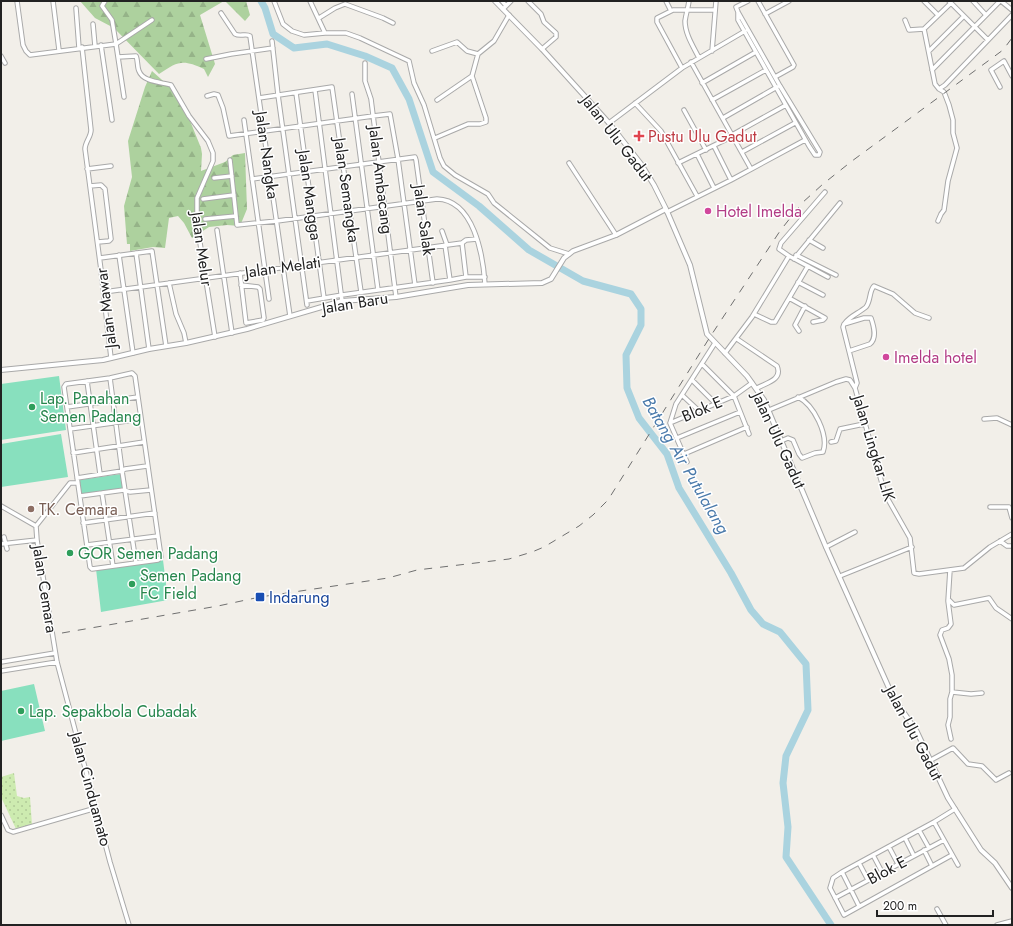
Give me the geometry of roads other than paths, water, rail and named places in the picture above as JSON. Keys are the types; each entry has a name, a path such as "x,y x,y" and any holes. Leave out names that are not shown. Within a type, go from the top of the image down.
{"street":[{"path":"17,1 23,45 26,52 30,55 59,50 116,44 152,20"},
{"path":"53,1 59,50"},
{"path":"105,1 102,6 112,20 124,97"},
{"path":"274,1 283,24 292,31 304,35 346,33 409,61 414,84 421,98 435,138 440,158 444,166 449,171 488,194 494,203 550,248 569,254"},
{"path":"310,1 326,33"},
{"name":"Jalan Ulu Gadut","path":"495,1 505,7 509,15 609,123 641,164 654,185 690,265 708,337 757,388 764,400 826,547 893,697 912,722 948,798 981,850 995,863 1012,888"},
{"path":"502,1 505,7 511,1"},
{"path":"528,1 541,14 544,22 556,33 556,37 542,49"},
{"path":"666,1 671,11"},
{"path":"689,1 685,20 686,28 699,58"},
{"path":"712,51 716,1"},
{"path":"736,7 748,1"},
{"path":"758,1 794,65 775,77"},
{"path":"765,14 789,1"},
{"path":"924,1 938,15"},
{"path":"973,1 986,15"},
{"path":"932,70 986,15 1002,1 1012,10"},
{"path":"905,20 909,30 924,29 950,2 988,40"},
{"path":"734,3 775,77 819,150 819,155 815,155 795,123 738,18 738,12"},
{"path":"319,18 335,8 345,4 383,18 392,23"},
{"name":"Jalan Mawar","path":"76,8 91,130 91,134 85,146 87,169 98,242 111,358"},
{"path":"682,68 657,22 657,18 671,11 688,9 716,10"},
{"name":"Jalan Nangka","path":"221,13 235,34 239,36 248,34 250,36 290,316"},
{"path":"435,138 468,124 480,124 486,122 472,76 478,54 494,41 509,15"},
{"path":"939,89 945,85 1012,15"},
{"path":"929,51 964,16"},
{"path":"93,24 95,46"},
{"path":"924,29 935,84 944,92 954,120 954,133 957,148 948,181 944,210 940,214 938,221"},
{"path":"609,123 682,68 745,31"},
{"path":"272,41 294,219 307,303 324,298 415,284 466,277 485,277"},
{"path":"432,52 457,42 467,51 478,54"},
{"path":"101,45 112,120"},
{"path":"206,60 231,54 273,48"},
{"path":"702,83 756,52"},
{"path":"1,56 6,63"},
{"name":"Jalan Melur","path":"118,57 136,56 139,72 145,78 171,86 208,141 213,153 213,158 196,198 196,205 197,224 215,337"},
{"path":"1000,87 991,70 1004,61 1012,76"},
{"path":"691,62 751,169"},
{"name":"Jalan Ambacang","path":"365,64 366,81 371,95 396,297"},
{"path":"712,100 766,70"},
{"path":"437,100 472,76"},
{"path":"722,118 776,86"},
{"name":"Jalan Semangka","path":"315,90 332,87 361,292"},
{"path":"260,98 315,90 342,302"},
{"name":"Jalan Mangga","path":"296,93 324,298"},
{"path":"207,96 214,94 218,95 223,108 229,135 246,134 389,114 391,116 398,159 415,284"},
{"path":"352,94 378,290"},
{"path":"635,103 658,128 697,196"},
{"path":"678,163 714,146 786,105"},
{"path":"684,110 706,150"},
{"path":"244,120 268,299"},
{"path":"742,152 795,123"},
{"path":"666,210 731,180 805,140"},
{"path":"714,146 731,180"},
{"path":"697,154 714,188"},
{"name":"Jalan Salak","path":"398,159 412,156 416,160 433,282"},
{"path":"252,179 398,159"},
{"path":"230,160 237,225 294,219 437,199 450,202 458,207 474,231 480,247 485,284"},
{"path":"569,163 616,235"},
{"path":"87,169 111,166"},
{"path":"214,178 232,176"},
{"path":"90,186 101,185 105,189 111,240 98,242"},
{"path":"825,192 811,206 779,247 780,251 828,277"},
{"path":"203,199 234,196"},
{"path":"794,259 840,203"},
{"name":"Jalan Baru","path":"1,370 111,358 232,333 342,302 396,297 468,285 542,283 551,279 564,258 573,251 616,235 666,210"},
{"path":"205,219 236,216"},
{"path":"217,230 232,333"},
{"path":"442,231 446,245 450,280"},
{"name":"Jalan Melati","path":"104,292 428,248 462,243 466,240 477,239"},
{"path":"809,240 822,248"},
{"path":"462,243 466,277"},
{"path":"100,258 152,251 166,346"},
{"path":"136,253 149,349"},
{"path":"119,255 133,353"},
{"path":"796,255 836,275"},
{"path":"725,353 737,339 754,314 789,256"},
{"path":"754,314 774,322 808,266"},
{"path":"240,273 241,285 246,323 263,320 260,289 258,287 241,285"},
{"path":"169,282 176,314 184,332 186,343"},
{"path":"798,282 823,296"},
{"path":"855,388 857,382 844,330 844,324 850,317 867,305 871,289 874,286 893,294 915,313 929,318"},
{"path":"789,298 825,318 823,320 813,322"},
{"path":"799,331 795,325 805,306"},
{"path":"844,324 864,318 872,320 875,337 872,342 850,351"},
{"path":"737,339 777,366 779,369 777,378 757,388"},
{"path":"687,462 670,423 676,404 715,343"},
{"path":"702,364 734,396 749,434"},
{"path":"132,373 134,374 155,513 160,558 136,563 90,568 64,385 86,381 132,373"},
{"path":"110,378 124,490 136,563"},
{"name":"Jalan Lingkar LIK","path":"769,410 798,397 846,379 850,380 855,388 885,494 910,538 914,573 919,574 950,570"},
{"path":"692,380 715,404"},
{"path":"86,381 100,474"},
{"name":"Blok E","path":"670,423 734,396 752,383"},
{"path":"682,395 698,410"},
{"path":"67,407 138,397"},
{"path":"781,441 788,438 793,440 802,458 823,452 823,436 815,414 810,405 798,397"},
{"path":"677,438 740,412"},
{"path":"984,419 997,418 1012,425"},
{"path":"70,429 141,419"},
{"path":"832,442 837,439 840,429 864,424"},
{"path":"684,454 746,427"},
{"path":"73,453 144,442"},
{"path":"77,478 147,466"},
{"path":"1,506 36,526 70,483 78,483"},
{"path":"80,496 124,490 130,492 151,490"},
{"path":"102,493 113,566"},
{"path":"990,507 1009,507 1012,518"},
{"path":"83,523 155,513"},
{"name":"Jalan Cemara","path":"36,526 55,653"},
{"path":"826,547 855,532"},
{"path":"951,739 948,724 953,681 950,665 940,635 942,630 948,628 951,624 948,597 950,570 966,567 990,547 1012,534"},
{"path":"86,545 158,536"},
{"path":"4,537 7,549"},
{"path":"1,544 37,540"},
{"path":"1000,541 1007,546 1012,546"},
{"path":"840,576 912,547"},
{"path":"948,597 950,602 954,605 989,598 996,608 1012,619"},
{"path":"1,662 55,653"},
{"name":"Jalan Cinduamato","path":"55,653 110,862 129,925"},
{"path":"1,671 57,662"},
{"path":"952,692 972,694 982,693"},
{"path":"931,760 953,748 968,764 982,766 995,780 998,780 1009,773"},
{"path":"1,815 8,830 13,832 96,808"},
{"path":"835,898 830,888 832,878 955,809"},
{"path":"934,822 958,865"},
{"path":"919,830 929,848"},
{"path":"905,838 914,856"},
{"name":"Blok E","path":"944,840 835,898 844,915 952,855"},
{"path":"889,847 898,864"},
{"path":"924,850 932,866"},
{"path":"873,855 882,872"},
{"path":"859,863 868,880"},
{"path":"842,872 859,906"},
{"path":"937,909 946,925"},
{"path":"997,925 1012,921"}],"waterway":[{"name":"Batang Air Putulalang","path":"261,1 265,8 273,34 294,48 327,44 365,56 392,68 409,99 433,172 479,206 529,250 583,281 631,294 641,309 641,325 626,355 627,388 639,418 667,454 679,488 731,573 751,610 763,624 780,632 806,664 808,710 786,756 783,783 788,827 786,857 831,925"}],"railway":[{"path":"62,633 218,606 260,597 388,578 417,570 509,559 544,547 579,526 608,500 710,337 780,231 802,203 852,161 1003,50 1012,38"}],"place":[{"name":"Pustu Ulu Gadut","path":"639,136"},
{"name":"Hotel Imelda","path":"708,211"},
{"name":"Imelda hotel","path":"886,357"},
{"name":"Lap. Panahan Semen Padang","path":"32,407"},
{"name":"TK. Cemara","path":"31,509"},
{"name":"GOR Semen Padang","path":"70,553"},
{"name":"Semen Padang FC Field","path":"132,584"},
{"name":"Indarung","path":"260,597"},
{"name":"Lap. Sepakbola Cubadak","path":"21,711"}]}
